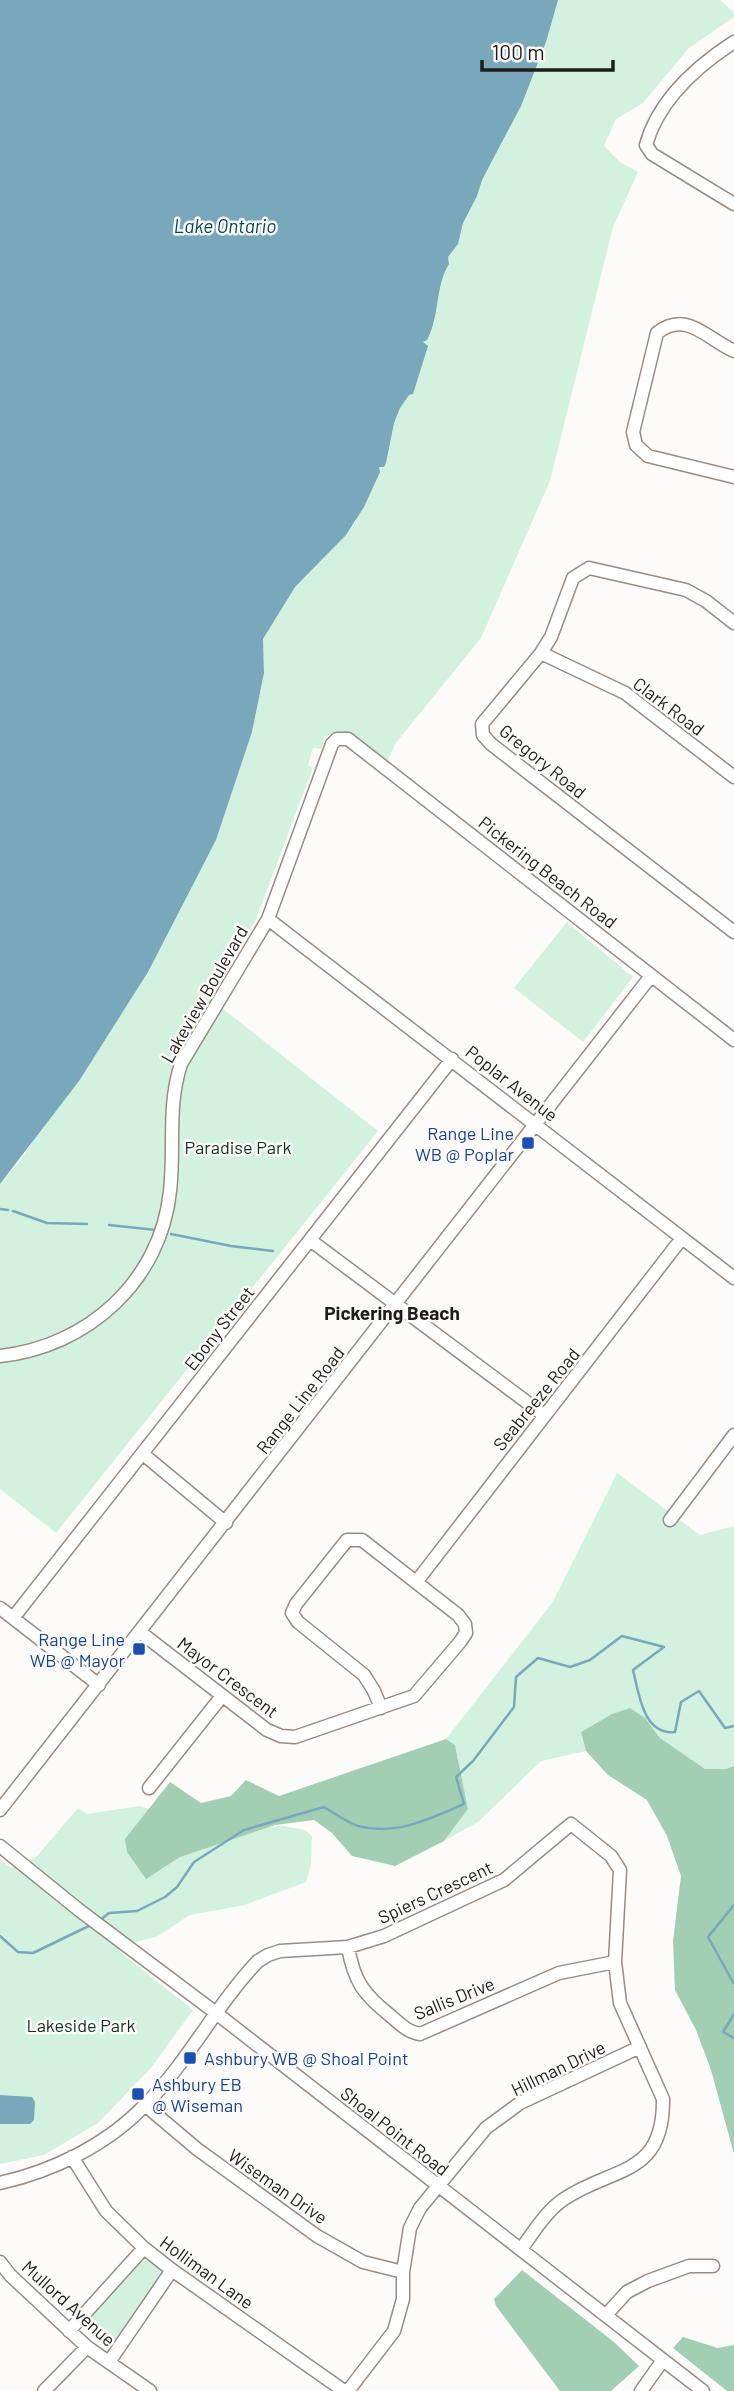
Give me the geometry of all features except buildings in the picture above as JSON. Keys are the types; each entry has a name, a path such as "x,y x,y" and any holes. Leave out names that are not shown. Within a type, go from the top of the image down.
{"street":[{"path":"734,42 710,57 685,81 651,126 646,145 652,154 734,204"},
{"path":"734,351 680,322 667,325 657,333 633,432 636,445 648,456 734,477"},
{"name":"Gregory Road","path":"734,623 706,601 686,590 589,568 573,578 551,637 541,653 482,724 483,735 734,932"},
{"name":"Clark Road","path":"541,653 625,693 734,777"},
{"name":"Lakeview Boulevard","path":"0,1356 31,1352 78,1333 124,1296 145,1266 161,1235 168,1209 172,1169 172,1107 181,1064 268,919 329,750 337,739"},
{"name":"Pickering Beach Road","path":"337,739 348,739 395,774 734,1040"},
{"name":"Poplar Avenue","path":"268,919 734,1278"},
{"name":"Range Line Road","path":"0,1810 651,976"},
{"name":"Ebony Street","path":"13,1618 452,1059"},
{"name":"Seabreeze Road","path":"416,1581 682,1238"},
{"path":"310,1240 544,1415"},
{"path":"670,1520 734,1435"},
{"path":"142,1454 226,1522"},
{"name":"Mayor Crescent","path":"141,1632 267,1730 281,1736 295,1737 381,1709 414,1696 466,1633 465,1624 458,1615 362,1540 348,1540 304,1593 292,1613 298,1622 364,1675 381,1709"},
{"path":"0,1608 99,1685"},
{"path":"149,1788 222,1696"},
{"name":"Spiers Crescent","path":"0,2183 33,2174 72,2157 108,2136 145,2105 248,1972 268,1955 281,1951 348,1947 384,1936 504,1880 572,1824 611,1856 620,1871 614,1962 620,2003 663,2099 663,2116 659,2134 650,2150 637,2164 564,2199 549,2213 521,2249"},
{"name":"Shoal Point Road","path":"0,1846 79,1910 703,2391"},
{"name":"Sallis Drive","path":"348,1947 360,1988 369,1999 410,2032 420,2034 559,1973 614,1962"},
{"name":"Hillman Drive","path":"346,2391 394,2331 403,2299 403,2272 410,2228 420,2208 486,2128 520,2103 640,2047"},
{"name":"Wiseman Drive","path":"145,2105 197,2149 317,2236 363,2262 403,2272"},
{"name":"Holliman Lane","path":"72,2157 106,2211 144,2248 346,2391"},
{"path":"69,2331 144,2248"},
{"name":"Mullord Avenue","path":"0,2262 10,2275 87,2347 150,2391"},
{"path":"606,2315 627,2292 648,2281 690,2266 713,2266"},
{"path":"109,2362 172,2270"},
{"path":"44,2391 87,2347"},
{"path":"641,2391 663,2360"}],"green space":[{"name":"Paradise Park","path":"553,0 720,0 734,12 734,17 689,48 643,103 616,119 604,146 620,162 638,172 613,227 550,481 481,638 395,744 387,763 358,739 342,733 325,737 321,749 313,748 308,765 313,768 256,919 208,997 378,1131 56,1533 0,1489 0,1184 23,1157 216,840 252,732 264,673 263,640 283,592 354,525 394,420 436,281"},
{"path":"567,922 633,977 583,1042 514,988"},
{"path":"617,1473 700,1535 734,1526 734,1766 726,1769 705,1769 660,1738 645,1718 581,1732 586,1751 541,1761 478,1822 444,1841 468,1809 455,1745 446,1739 552,1603"},
{"path":"630,1708 645,1718 660,1738 705,1769 726,1769 734,1766 734,2154 711,2070 696,2030 675,1990 673,1941 681,1876 667,1836 647,1800 608,1775 586,1751 581,1732 612,1714"},
{"path":"446,1739 455,1745 468,1809 444,1841 395,1866 352,1856 332,1833 314,1820 275,1825 180,1857 146,1879 127,1852 125,1839 170,1782 201,1803 231,1796 246,1780 279,1796"},
{"name":"Lakeside Park","path":"139,1806 225,1830 283,1826 305,1830 312,1836 311,1865 306,1882 245,1905 190,1915 158,1936 133,1943 120,1952 193,2010 151,2068 98,2123 44,2155 0,2164 0,1859 11,1868 37,1856 78,1808 87,1814"},
{"path":"148,2260 161,2269 160,2275 112,2348 81,2325 138,2262"},
{"path":"522,2270 614,2342 639,2366 611,2391 560,2391 496,2306 494,2299"},
{"path":"683,2337 718,2348 734,2345 734,2391 727,2391 673,2348"}],"water":[{"name":"Lake Ontario","path":"0,0 558,0 546,42 521,106 482,180 463,223 458,244 448,257 449,264 441,282 434,321 427,340 423,342 428,346 413,394 409,395 400,408 394,423 386,463 384,467 379,467 380,472 364,507 346,535 295,587 263,639 264,673 252,732 216,840 148,972 79,1081 0,1184"},
{"path":"0,2095 32,2097 35,2102 34,2120 30,2124 0,2124"}],"waterway":[{"path":"0,1209 8,1210"},
{"path":"13,1211 47,1223 87,1224"},
{"path":"109,1225 156,1230"},
{"path":"171,1234 273,1251"},
{"path":"99,1921 109,1913 137,1911 165,1897 177,1887 194,1862 244,1830 324,1807 358,1826 385,1829 425,1820 464,1804 456,1777 473,1761 514,1707 516,1677 538,1658 570,1667 590,1660 622,1636 664,1647 633,1670 640,1701 649,1720 664,1731 675,1732 681,1702 699,1691 725,1728 734,1726"},
{"path":"734,1905 708,1937 734,1984"},
{"path":"0,1936 18,1952 33,1953 93,1924"},
{"path":"734,2014 723,2032 734,2038"}],"place":[{"name":"Range Line WB @ Poplar","path":"528,1143"},
{"name":"Range Line WB @ Mayor","path":"139,1649"},
{"name":"Ashbury WB @ Shoal Point","path":"190,2058"},
{"name":"Ashbury EB @ Wiseman","path":"138,2094"}],"district":[{"name":"Pickering Beach","path":"392,1312"}]}
